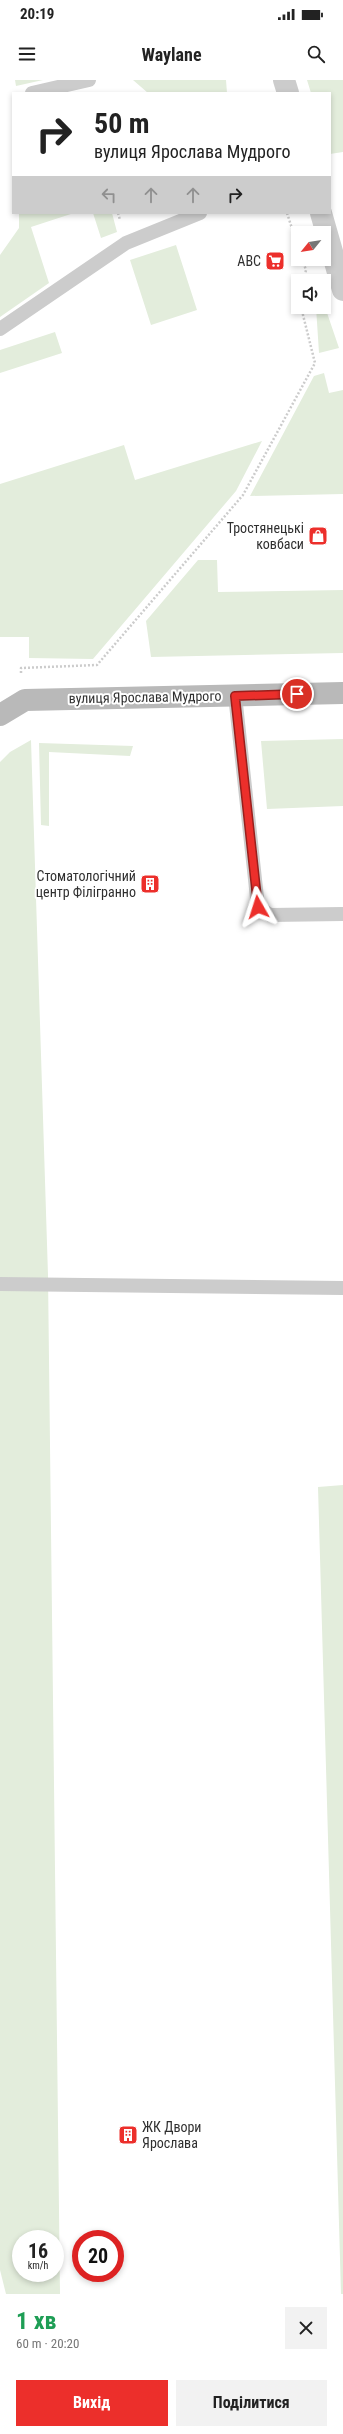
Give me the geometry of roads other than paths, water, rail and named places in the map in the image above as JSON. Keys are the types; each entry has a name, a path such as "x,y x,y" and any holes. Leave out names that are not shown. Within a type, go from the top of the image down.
{"main road":[{"name":"вулиця Ярослава Мудрого","path":"0,715 25,700 343,694"}],"street":[{"path":"284,80 288,92"},
{"path":"322,214 342,281"}],"lane":[{"path":"36,92 89,80"},
{"path":"0,329 126,243 198,214"},
{"path":"235,696 258,907 270,915 343,914"},
{"path":"0,1284 343,1288"}],"place":[{"name":"АВС","path":"275,261"},
{"name":"Тростянецькі ковбаси","path":"318,536"},
{"name":"Стоматологічний центр Філігранно","path":"150,884"},
{"name":"ЖК Двори Ярослава","path":"128,2135"}]}
